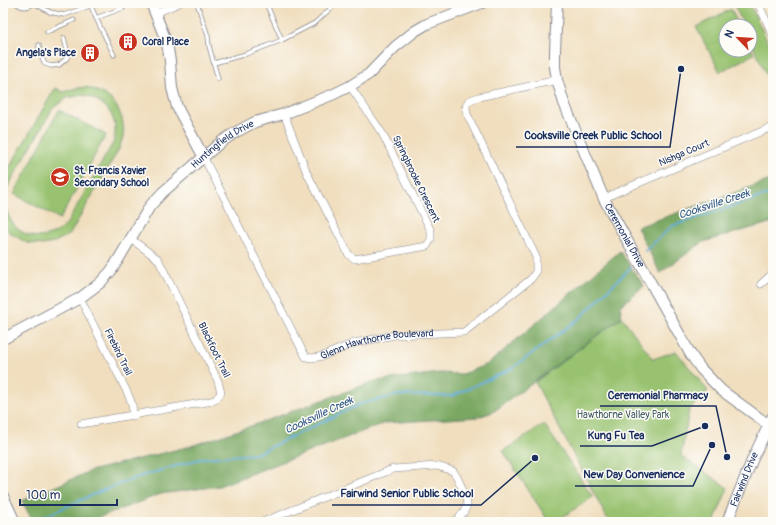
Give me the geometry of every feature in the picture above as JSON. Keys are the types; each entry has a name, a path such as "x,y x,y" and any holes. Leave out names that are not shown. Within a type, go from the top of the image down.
{"street":[{"name":"Glenn Hawthorne Boulevard","path":"151,3 167,43 172,88 177,107 306,356 313,358 322,356 354,343 394,335 464,332 531,279 536,272 536,256 470,121 465,106 468,102 479,97 557,80"},
{"path":"156,13 179,3"},
{"name":"Huntingfield Drive","path":"3,339 80,298 100,283 111,271 150,206 163,192 203,156 236,132 256,122 284,114 350,86 369,74 395,47 415,31 427,24 482,3"},
{"name":"Ceremonial Drive","path":"557,3 555,52 557,80 567,110 604,199 700,369 721,390 772,423"},
{"path":"758,3 773,35"},
{"name":"Springbrooke Crescent","path":"284,114 307,173 349,255 355,259 426,246 431,239 431,231 382,133 350,86"},
{"name":"Nishga Court","path":"604,199 615,192 772,127"},
{"name":"Blackfoot Trail","path":"81,424 207,402 215,400 221,393 218,381 160,264 150,253 131,239"},
{"path":"761,284 773,273"},
{"name":"Firebird Trail","path":"80,298 128,394 132,404 133,416"},
{"name":"Fairwind Drive","path":"727,522 745,476 772,423"},
{"path":"263,522 393,469 437,466 452,471 466,497 467,505 464,512 455,522"},
{"path":"3,496 15,522"}],"lane":[{"path":"16,3 23,7 34,3 50,12 64,15 98,3"},
{"path":"197,3 208,36 209,46 218,79"},
{"path":"266,3 282,40"},
{"path":"327,3 330,9"},
{"path":"214,63 246,54 282,40 315,23 338,3"},
{"path":"91,6 114,55"},
{"path":"96,18 123,8"},
{"path":"47,32 74,20"},
{"path":"39,45 39,52 45,64 51,66 59,65 67,58 68,54 64,38"}],"green space":[{"path":"733,3 749,3 756,18 740,18"},
{"path":"731,9 735,18 718,18 718,58 746,58 720,72 696,27"},
{"path":"758,21 773,52 773,89 758,57"},
{"path":"85,87 97,91 112,100 121,115 124,132 123,138 119,149 70,234 53,243 43,245 27,243 10,233 3,224 3,179 54,90 56,88 63,92","holes":["83,95 98,101 109,111 114,124 114,141 66,225 57,232 47,236 37,237 28,235 20,231 9,217 6,209 6,190 53,108 67,98"]},
{"path":"59,110 106,135 60,219 14,194"},
{"path":"773,179 773,222 703,242 660,273 637,227"},
{"path":"620,251 644,286 620,306 622,317 493,412 478,417 385,423 219,486 161,494 87,522 33,522 22,501 90,471 191,446 375,381 439,373 462,374 488,364"},
{"name":"Hawthorne Valley Park","path":"622,317 653,359 676,351 708,391 689,410 681,456 728,488 714,522 609,522 535,382"},
{"path":"544,424 593,497 555,522 549,522 503,451"}],"waterway":[{"name":"Cooksville Creek","path":"645,251 672,226 773,193"},
{"name":"Cooksville Creek","path":"32,522 99,492 141,476 203,458 256,454 360,404 399,395 452,396 511,369 579,319 631,267"}],"place":[{"name":"Coral Place","path":"128,42"},
{"name":"Angela's Place","path":"90,53"},
{"name":"Cooksville Creek Public School","path":"681,69"},
{"name":"St. Francis Xavier Secondary School","path":"60,177"},
{"name":"Kung Fu Tea","path":"705,426"},
{"name":"New Day Convenience","path":"712,445"},
{"name":"Ceremonial Pharmacy","path":"727,457"},
{"name":"Fairwind Senior Public School","path":"535,458"}]}
